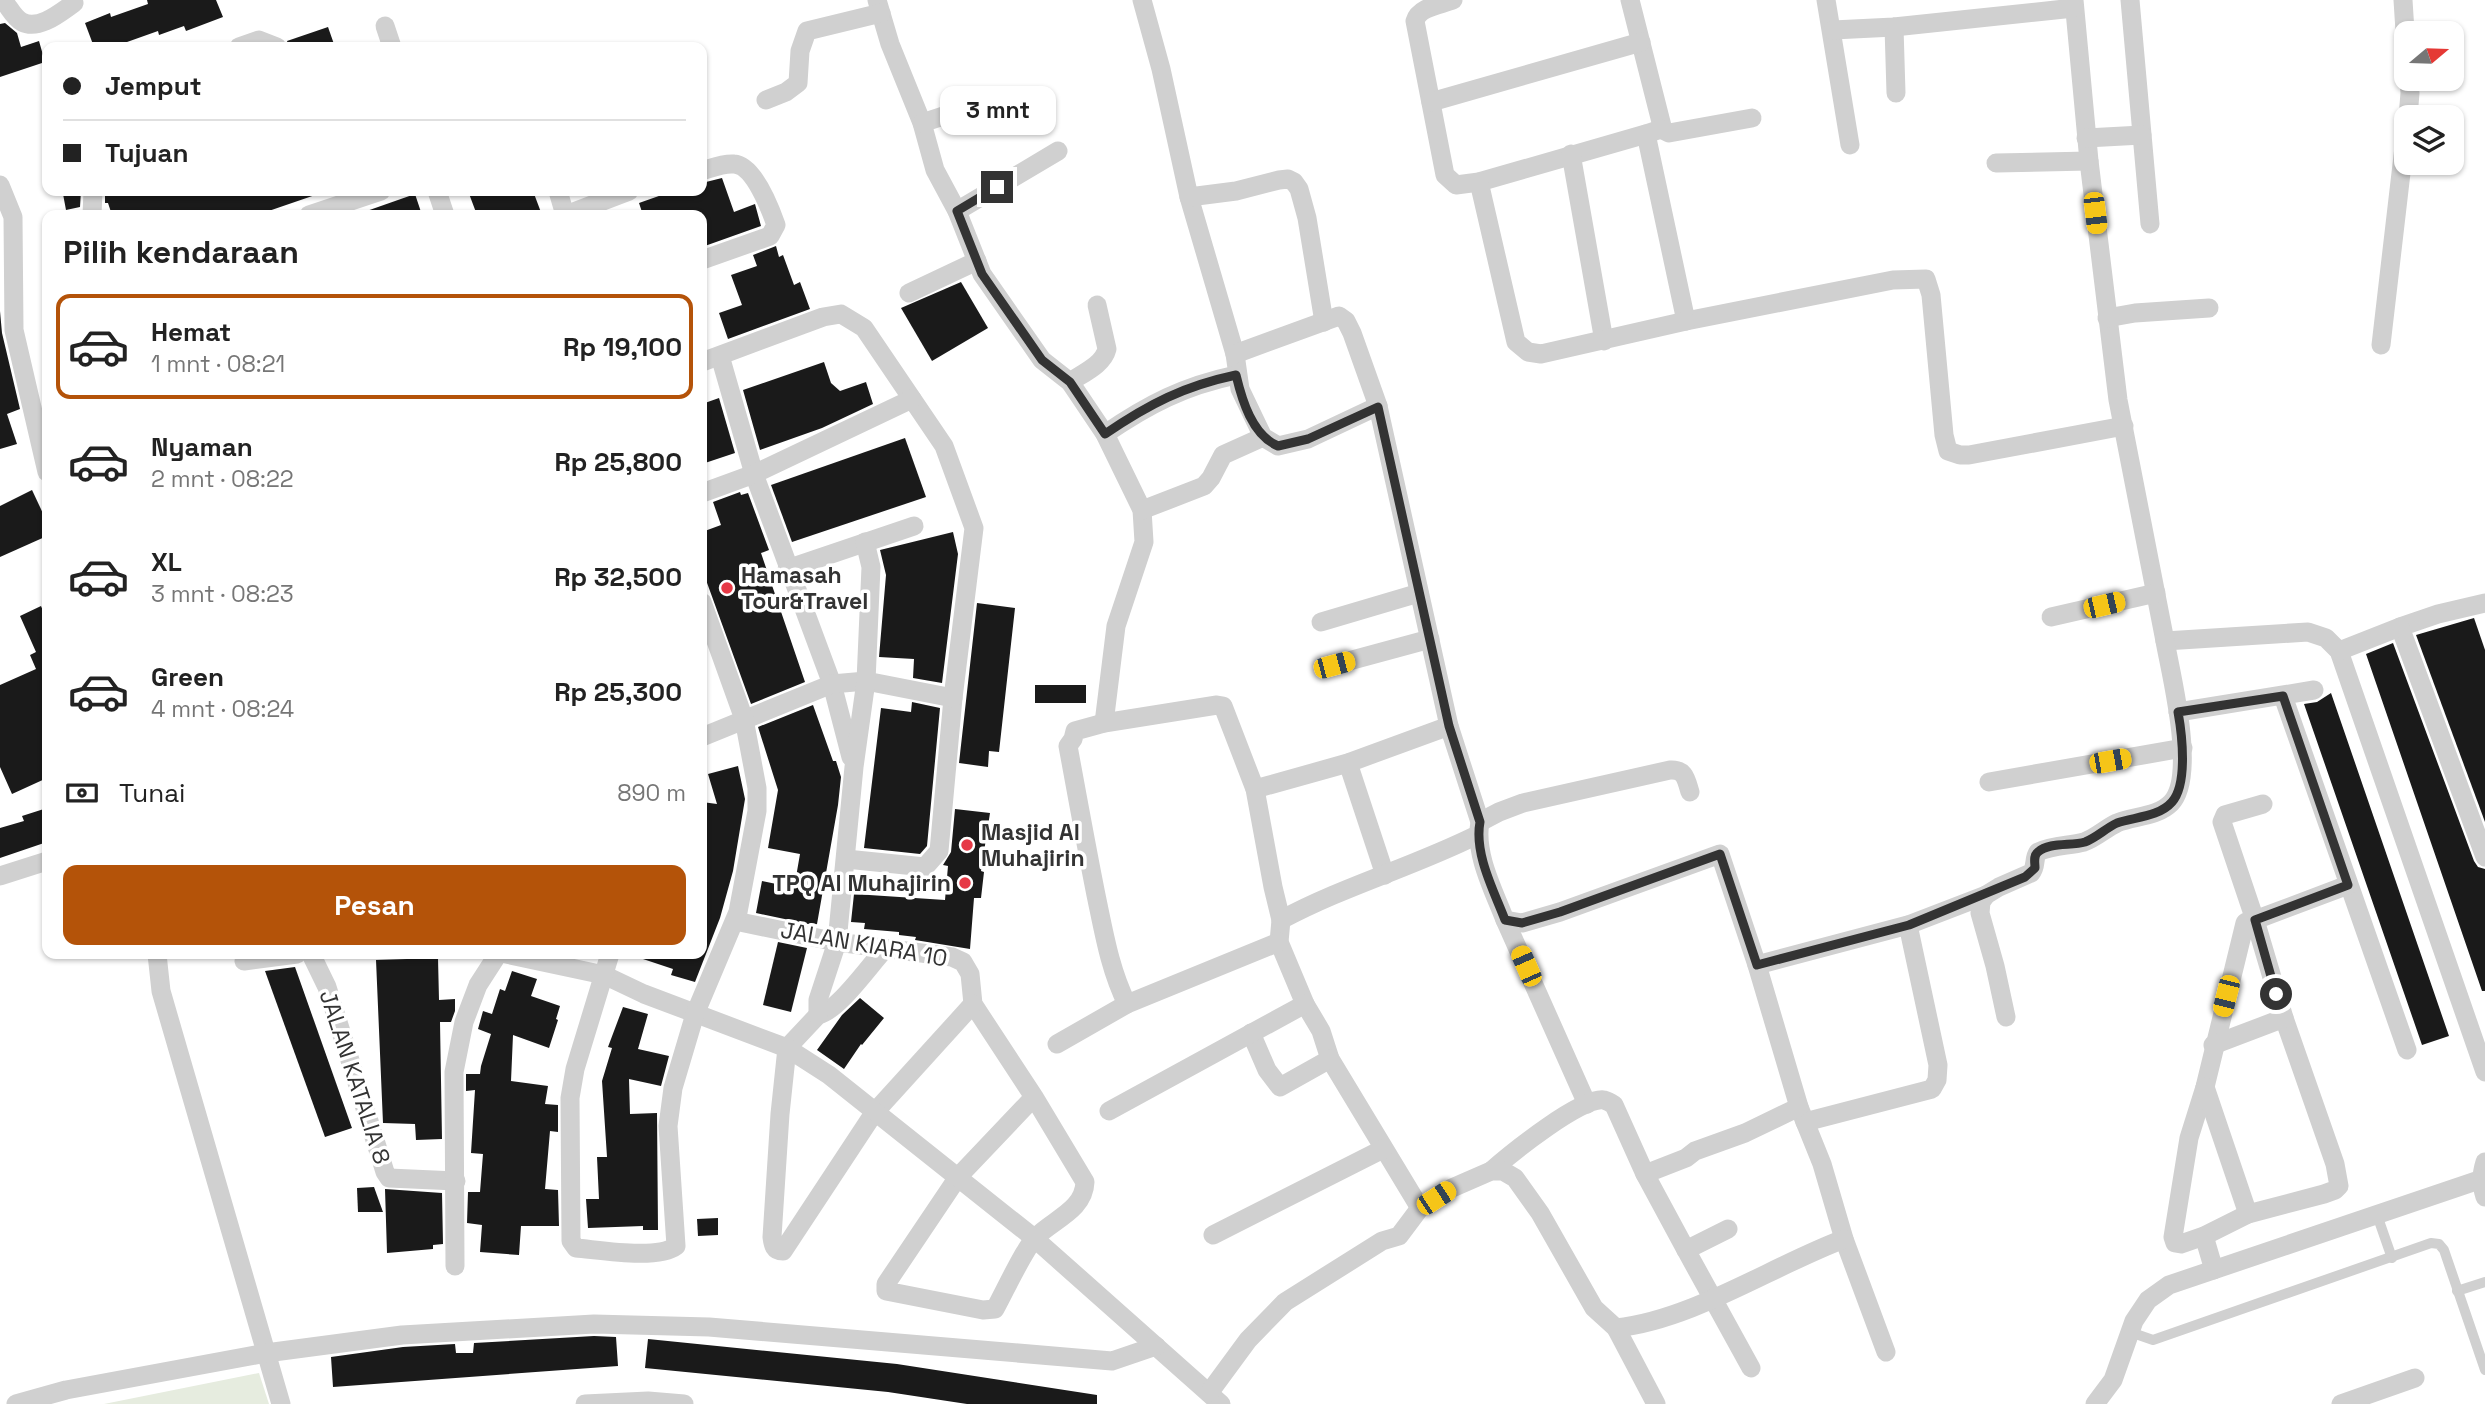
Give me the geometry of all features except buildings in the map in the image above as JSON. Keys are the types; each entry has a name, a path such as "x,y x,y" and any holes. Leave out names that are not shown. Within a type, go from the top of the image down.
{"street":[{"path":"3,0 19,20 29,24 44,21 74,3"},
{"path":"1142,0 1161,69 1189,197 1235,354 1236,375 1249,412 1263,437 1278,446 1308,439 1378,407"},
{"path":"1453,0 1421,11 1416,16 1445,175 1456,185 1479,181 1653,132 1662,126 1630,0"},
{"path":"1826,0 1850,145"},
{"path":"2130,0 2150,224"},
{"path":"2403,0 2404,21"},
{"path":"1757,965 1909,925 1986,895 2031,873 2035,868 2035,856 2038,852 2086,842 2116,824 2154,813 2172,802 2180,782 2183,748 2107,318 2074,4 1894,27 1833,30"},
{"path":"766,100 786,92 798,83 800,51 807,31 879,7 890,44 922,124 935,170 957,211 982,274 1042,360 1070,382 1105,434 1142,510 1144,542 1116,626 1104,723"},
{"path":"385,26 390,42"},
{"path":"1894,27 1896,93"},
{"path":"1431,102 1642,42"},
{"path":"922,124 995,99"},
{"path":"1653,132 1669,133 1752,118"},
{"path":"1653,132 1686,321"},
{"path":"2086,138 2142,135"},
{"path":"957,211 1058,151"},
{"path":"1572,154 1604,341"},
{"path":"1996,163 2089,160"},
{"path":"707,170 726,164 745,167 760,189 776,225 770,236 707,258"},
{"path":"2381,345 2401,175"},
{"path":"1189,197 1236,191 1279,180 1288,179 1294,182 1299,189 1307,218 1324,322"},
{"path":"1479,181 1516,342 1528,352 1541,354 1686,321 1893,280 1926,279 1931,295 1944,435 1948,450 1960,456 1969,455 2124,426"},
{"path":"0,185 13,217 14,330 42,450"},
{"path":"332,204 362,196"},
{"path":"579,210 616,196"},
{"path":"909,293 977,261"},
{"path":"1070,382 1097,364 1105,355 1107,349 1097,305"},
{"path":"2107,318 2135,313 2209,308"},
{"path":"846,859 925,867 939,851 953,698 974,528 944,446 864,328 841,314 823,317 711,359 832,684 854,767"},
{"path":"1235,354 1339,316 1346,321 1378,407 1449,726 1479,829 1483,860 1505,920 1587,1104"},
{"path":"1105,434 1170,395 1203,382 1236,375"},
{"path":"707,490 754,474 912,399"},
{"path":"1142,510 1204,485 1212,478 1223,455 1263,437"},
{"path":"787,569 914,526"},
{"path":"818,1015 818,1000 837,942 854,767 866,681 871,567 865,542"},
{"path":"1321,622 1419,593"},
{"path":"2051,617 2156,593"},
{"path":"2339,651 2438,614 2485,603"},
{"path":"609,959 575,1069 570,1098 572,1245 576,1248 657,1254 672,1250 676,1246 668,1126 673,1088 695,1014 735,921 757,811 757,788 744,719 707,616"},
{"path":"2400,627 2485,857"},
{"path":"2165,641 2308,632 2326,638 2339,651 2485,1072"},
{"path":"1334,665 1430,639"},
{"path":"707,735 832,684 866,681 953,698"},
{"path":"2178,712 2314,691"},
{"path":"2283,696 2407,1050"},
{"path":"1127,1004 1116,983 1107,950 1068,746 1075,731 1104,723 1223,706 1255,789 1281,920 1279,942 1305,1004 1321,1031 1330,1059 1420,1208"},
{"path":"1255,789 1348,763 1449,726"},
{"path":"1989,782 2183,748"},
{"path":"1348,763 1385,875"},
{"path":"1281,920 1304,908 1435,856 1479,829 1499,811 1523,803 1678,769 1684,773 1690,792"},
{"path":"2263,804 2225,815 2222,822 2255,920 2284,1018 2335,1164 2339,1186 2323,1194 2248,1214 2204,1236 2181,1244 2175,1243 2173,1237 2189,1138 2205,1087 2213,1045 2245,923 2255,920 2348,885"},
{"path":"1505,920 1522,923 1560,912 1720,854 1802,1114 1822,1164 1844,1239 1886,1352"},
{"path":"0,876 42,863"},
{"path":"1986,895 1981,902 1980,913 2006,1017"},
{"name":"JALAN KIARA 10","path":"735,921 884,950 952,957 963,962 970,974 973,1003 1034,1097 1085,1182 1084,1195 1078,1203 1034,1238 995,1309 990,1311 886,1291 886,1284 958,1177 1034,1097"},
{"path":"1646,1174 1686,1158 1695,1151 1802,1114 1932,1089 1937,1080 1938,1065 1909,925"},
{"path":"1057,1044 1127,1004 1279,942"},
{"path":"884,950 833,1006 818,1015 787,1048 772,1237 775,1249 782,1251 874,1113 973,1003"},
{"path":"158,959 161,991 281,1404"},
{"path":"244,961 259,959"},
{"name":"JALAN KATALIA 8","path":"313,959 327,987 385,1172 389,1178 456,1181"},
{"path":"455,1266 454,1072 464,1022 478,985 495,959"},
{"path":"529,959 604,975 644,995 787,1048 829,1075 1034,1238 1215,1399 1248,1340 1285,1302 1382,1241 1399,1236 1420,1208 1452,1188 1491,1171 1564,1116 1603,1099 1614,1105 1686,1251 1751,1368"},
{"path":"1109,1111 1305,1004"},
{"path":"2213,1045 2284,1018"},
{"path":"1251,1034 1267,1070 1280,1087 1330,1059"},
{"path":"2205,1087 2248,1214"},
{"path":"1213,1235 1383,1149"},
{"path":"1491,1171 1503,1171 1515,1178 1540,1213 1594,1308 1616,1328 1656,1404"},
{"path":"2095,1404 2113,1380 2134,1321 2148,1300 2169,1285 2484,1179"},
{"path":"1686,1251 1728,1229"},
{"path":"2204,1236 2214,1270"},
{"path":"1616,1328 1634,1326 1713,1298 1810,1252 1844,1239"},
{"path":"16,1404 66,1390 266,1353 402,1335 594,1324 709,1327 1112,1361 1156,1346"},
{"path":"2351,1402 2415,1378"},
{"path":"585,1404 684,1404"}],"lane":[{"path":"2377,1215 2392,1258"},
{"path":"2130,1332 2153,1340 2431,1243 2439,1244 2444,1250 2485,1370"},
{"path":"2457,1291 2485,1282"}],"shaded area":[{"path":"259,1373 269,1404 104,1404"}],"place":[{"name":"Hamasah Tour&Travel","path":"727,588"},
{"name":"Masjid Al Muhajirin","path":"967,845"},
{"name":"TPQ Al Muhajirin","path":"965,883"}],"route":[{"path":"997,187 957,211 982,274 1042,360 1070,382 1105,434 1170,395 1203,382 1236,375 1256,428 1268,442 1278,446 1308,439 1378,407 1449,726 1480,822 1477,835 1483,860 1505,920 1522,923 1560,912 1720,854 1757,965 1909,925 2025,877 2035,868 2035,856 2044,849 2086,842 2116,824 2154,813 2172,802 2180,782 2183,748 2178,712 2283,696 2348,885 2255,920 2276,994"}]}
